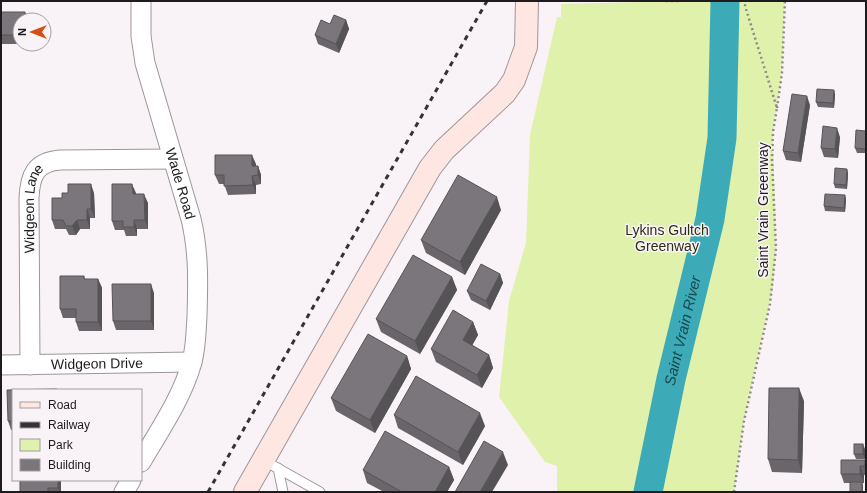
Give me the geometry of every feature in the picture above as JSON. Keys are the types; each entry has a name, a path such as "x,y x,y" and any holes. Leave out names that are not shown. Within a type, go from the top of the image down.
{"street":[{"path":"245,492 270,464 430,168 444,150 505,93 514,80 526,47 527,1"},
{"name":"Wade Road","path":"141,4 141,44 145,63 191,219 196,249 198,290 195,343 192,362 183,386 142,460"},
{"name":"Widgeon Lane","path":"30,365 29,198 31,182 37,169 47,162 60,160 173,159"},
{"name":"Widgeon Drive","path":"1,365 192,362"},
{"path":"124,492 130,481"}],"lane":[{"path":"270,464 283,492"},
{"path":"270,464 320,492"}],"path":[{"path":"666,1 678,1"},
{"name":"Saint Vrain Greenway","path":"734,492 744,421 773,287 776,248 773,132 777,108 746,6 746,1"},
{"path":"777,108 782,73 785,1"}],"green space":[{"name":"Lykins Gultch Greenway","path":"678,1 785,1 782,73 773,132 776,248 773,287 744,421 734,492 557,492 557,466 545,462 499,397 509,301 526,243 530,135 557,17 561,17 561,4"}],"building":[{"path":"1,12 12,12 12,35 1,35"},
{"path":"334,15 346,20 336,44 315,35 321,20 330,24"},
{"path":"817,89 834,90 833,103 816,102"},
{"path":"792,94 807,96 798,153 783,151"},
{"path":"823,126 837,128 835,149 821,148"},
{"path":"856,130 866,131 866,149 855,148"},
{"path":"215,155 252,155 252,166 258,166 258,175 252,176 253,185 224,186 224,175 215,175"},
{"path":"835,168 847,169 846,185 834,184"},
{"path":"458,175 497,197 460,262 421,240"},
{"path":"68,184 91,184 91,209 87,209 87,220 77,220 72,226 66,226 63,220 52,220 52,198 62,198 62,193 68,193"},
{"path":"112,184 132,184 133,194 144,194 145,220 134,220 134,227 123,227 123,221 112,221"},
{"path":"825,194 845,195 844,208 824,206"},
{"path":"413,255 452,277 415,341 376,319"},
{"path":"481,264 500,274 486,301 467,291"},
{"path":"60,276 84,276 84,279 98,279 98,322 76,322 76,309 60,309"},
{"path":"112,284 151,284 151,321 113,321"},
{"path":"453,310 473,322 463,340 489,355 477,375 431,349"},
{"path":"368,334 407,356 370,420 331,398"},
{"path":"416,376 480,413 458,452 394,415"},
{"path":"769,388 799,388 798,460 768,459"},
{"path":"7,390 12,390 12,421 8,421"},
{"path":"385,431 449,467 435,492 402,492 363,470"},
{"path":"484,441 503,452 480,492 455,492"},
{"path":"854,444 863,444 863,454 854,454"},
{"path":"841,460 865,460 865,466 860,466 860,474 841,474"},
{"path":"20,481 58,481 58,488 48,488 48,492 20,492"},
{"path":"850,482 862,482 862,492 850,492"}],"waterway":[{"name":"Saint Vrain River","path":"648,492 671,379 710,219 722,138 725,1"}],"railway":[{"path":"208,492 487,1"}]}
